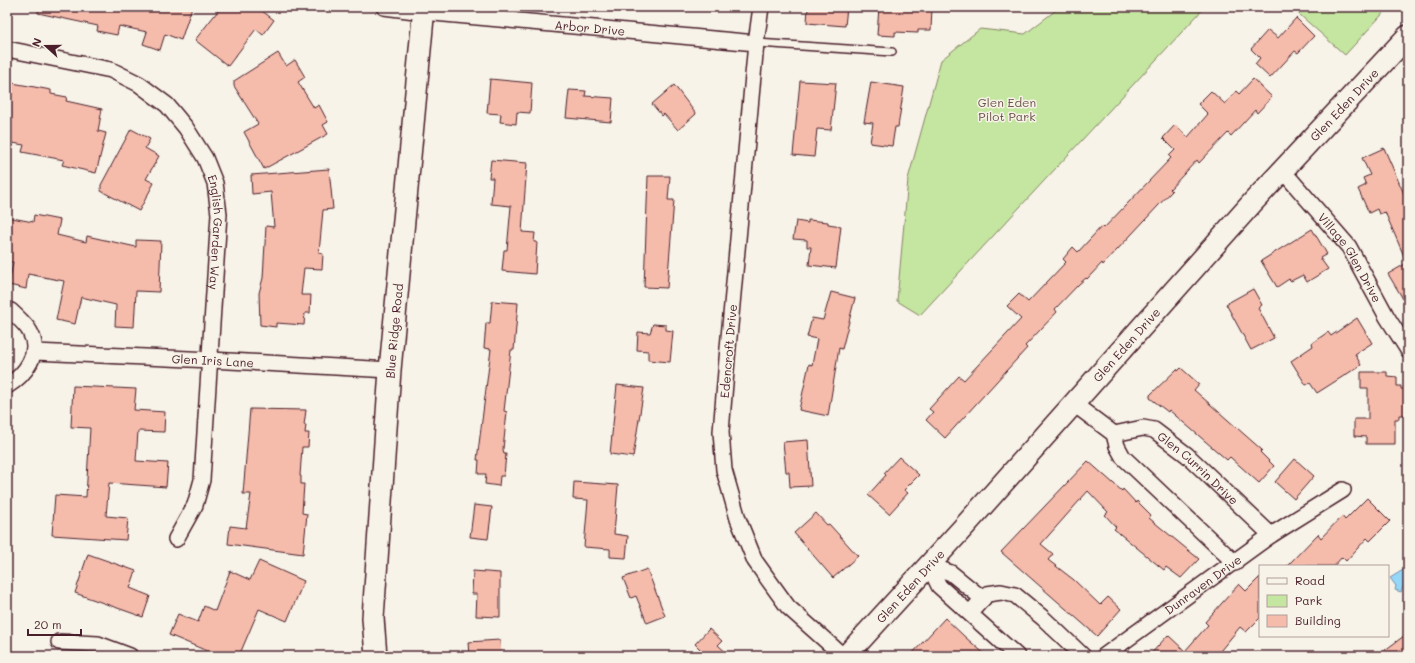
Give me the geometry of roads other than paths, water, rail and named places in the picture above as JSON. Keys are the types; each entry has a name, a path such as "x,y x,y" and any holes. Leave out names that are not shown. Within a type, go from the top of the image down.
{"main road":[{"name":"Blue Ridge Road","path":"376,656 373,618 390,370 423,10"},
{"name":"Glen Eden Drive","path":"844,656 1074,404 1283,170 1408,36"}],"street":[{"name":"Arbor Drive","path":"384,7 756,43"},
{"name":"Edencroft Drive","path":"761,7 756,43 721,432 724,470 738,519 755,561 788,607 844,656"},
{"name":"English Garden Way","path":"7,50 111,70 139,84 167,105 186,128 205,158 215,183 219,214 211,360 202,480 195,506 176,539"},
{"name":"Village Glen Drive","path":"1283,170 1349,247 1387,316 1408,350"},
{"path":"7,310 11,311 30,332 35,352 26,369 19,378 7,386"},
{"name":"Glen Iris Lane","path":"35,352 390,370"},
{"path":"1074,404 1114,434 1117,446 1123,457 1235,562"},
{"name":"Glen Currin Drive","path":"1114,434 1143,428 1154,430 1187,454 1271,535"},
{"name":"Dunraven Drive","path":"1104,656 1271,535 1343,490"},
{"path":"928,565 951,573 983,599"},
{"path":"928,565 939,586 1017,656"},
{"path":"970,613 987,594 1001,592 1015,595 1043,618 1083,656"},
{"path":"59,642 98,644 130,656"}],"lane":[{"path":"756,43 892,52"}],"water":[{"path":"1408,567 1408,584 1403,587 1401,592 1395,590 1396,586 1390,578"}],"park label":[{"name":"Glen Eden Pilot Park","path":"1007,109"}]}
